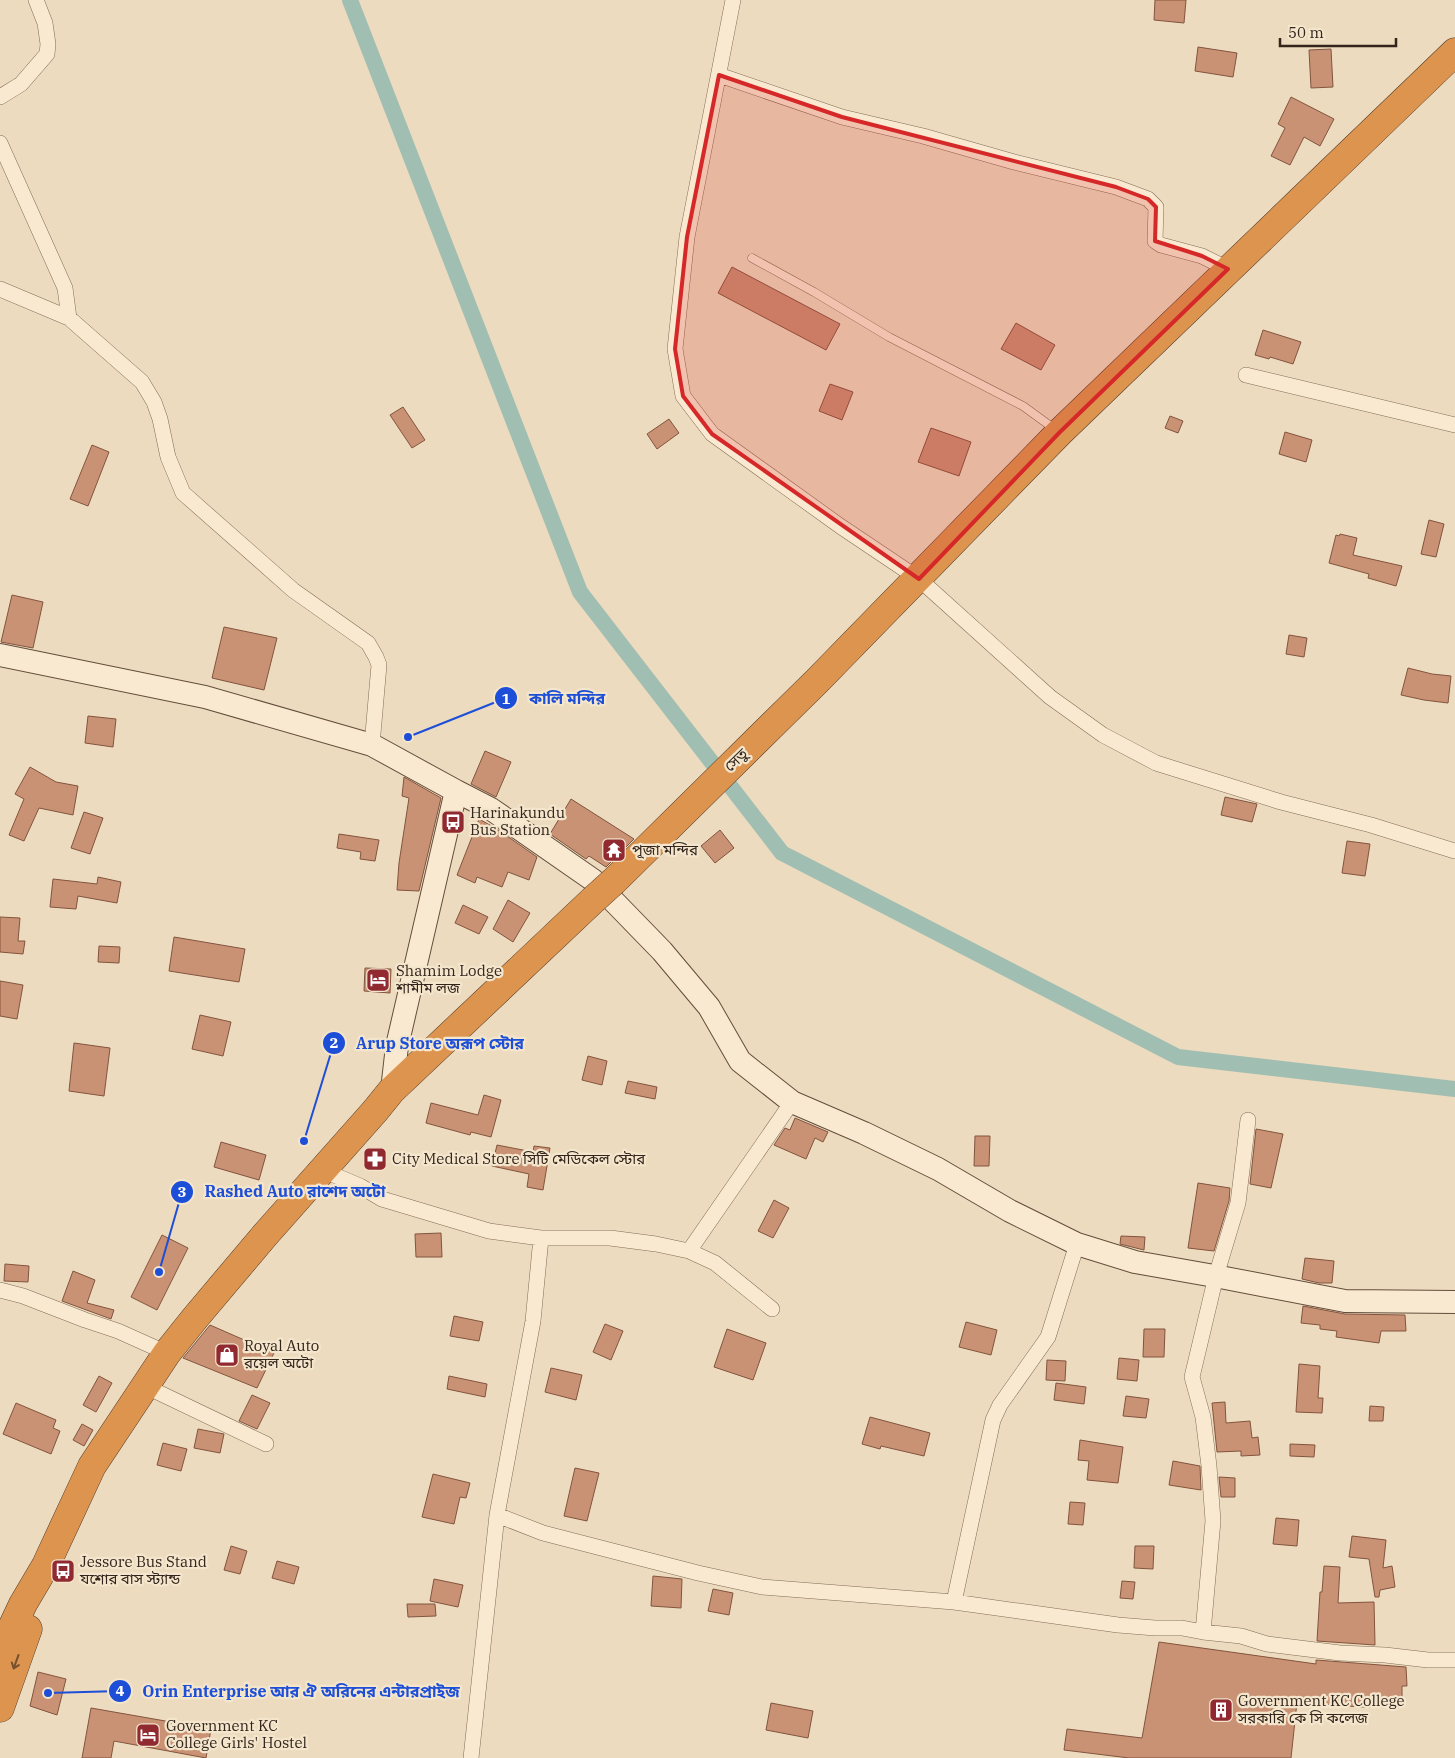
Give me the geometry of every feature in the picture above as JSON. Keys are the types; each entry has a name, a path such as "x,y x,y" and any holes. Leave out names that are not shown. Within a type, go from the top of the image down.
{"highway":[{"name":"সেতু","path":"46,1565 92,1466 168,1353 194,1318 264,1235 392,1090 614,881 817,681 1059,433 1455,52"},
{"path":"0,1653 23,1604 46,1565"},
{"path":"0,1708 37,1606 46,1565"}],"street":[{"path":"0,97 21,84 47,54 48,44 45,23 36,0"},
{"path":"733,0 687,237 676,349 682,396 712,434 840,526 919,578 1050,697 1103,735 1156,763 1281,802 1371,825 1455,851"},
{"path":"719,75 842,117 924,136 1014,162 1116,187 1148,199 1156,208 1155,241 1161,245 1202,256 1228,269"},
{"path":"0,143 65,288 69,318"},
{"path":"0,288 69,318 142,382 154,402 160,419 168,457 183,493 293,590 368,643 379,665 372,745"},
{"path":"1246,376 1455,425"},
{"path":"0,655 204,698 372,745 491,809 593,880 662,951 709,1007 740,1061 792,1102 864,1133 930,1165 1010,1212 1077,1244 1135,1262 1345,1301 1455,1302"},
{"path":"392,1090 397,1046 456,791"},
{"path":"689,1251 792,1102"},
{"path":"1204,1632 1213,1521 1210,1466 1204,1417 1192,1377 1216,1276 1238,1203 1248,1120"},
{"path":"324,1168 382,1199 489,1231 541,1238 610,1238 656,1244 689,1251 715,1263 772,1309"},
{"path":"471,1758 497,1515 533,1321 541,1238"},
{"path":"954,1602 993,1420 1000,1405 1048,1336 1077,1244"},
{"path":"0,1290 23,1296 118,1331 168,1353"},
{"path":"145,1386 266,1444"},
{"path":"497,1515 543,1533 698,1574 762,1587 954,1602 1118,1625 1182,1628 1241,1636 1266,1644 1340,1653 1385,1655 1428,1660 1455,1660"}],"lane":[{"path":"752,258 814,292 889,337 1023,406 1059,433"}],"highlighted area":[{"path":"719,75 842,117 1116,187 1148,199 1156,207 1155,241 1202,256 1228,269 1059,433 919,579 712,434 683,396 675,349 687,237"}],"building":[{"path":"1155,0 1186,0 1184,23 1154,20"},
{"path":"1198,47 1237,53 1233,77 1195,71"},
{"path":"1331,49 1333,87 1311,88 1309,50"},
{"path":"1291,97 1334,119 1320,146 1304,137 1290,165 1271,156 1285,128 1278,124"},
{"path":"732,267 840,324 826,350 718,293"},
{"path":"1016,323 1055,345 1041,370 1001,349"},
{"path":"1263,330 1301,342 1293,364 1270,357 1269,359 1255,355"},
{"path":"830,384 853,392 842,420 819,411"},
{"path":"403,407 425,440 412,448 390,415"},
{"path":"1170,416 1183,421 1178,433 1165,428"},
{"path":"669,419 679,433 657,449 647,434"},
{"path":"931,428 971,442 959,476 918,462"},
{"path":"1285,432 1312,440 1306,462 1279,454"},
{"path":"92,445 109,452 88,506 70,499"},
{"path":"1429,520 1444,524 1436,557 1421,554"},
{"path":"1340,534 1357,538 1353,555 1402,566 1396,586 1368,578 1369,574 1329,563 1336,535 1339,536"},
{"path":"12,595 43,602 33,648 1,642"},
{"path":"224,627 277,638 264,690 212,678"},
{"path":"1289,635 1307,638 1304,657 1286,654"},
{"path":"1408,668 1432,674 1451,676 1448,703 1401,695"},
{"path":"88,716 116,719 113,747 85,743"},
{"path":"485,751 511,762 496,797 471,784"},
{"path":"30,767 56,782 78,786 73,815 39,808 24,841 9,835 24,799 15,794"},
{"path":"404,777 441,798 419,891 397,890 399,863 409,798 402,796"},
{"path":"1225,797 1257,804 1252,822 1221,815"},
{"path":"571,799 634,839 606,867 589,856 586,859 550,834"},
{"path":"84,812 103,818 90,854 71,848"},
{"path":"479,819 537,857 529,880 508,872 502,887 477,877 475,883 457,875"},
{"path":"720,830 734,848 715,863 701,846"},
{"path":"339,834 379,840 375,861 360,859 361,852 337,848"},
{"path":"1347,841 1370,844 1365,876 1342,873"},
{"path":"98,877 121,882 117,903 78,896 76,909 50,907 53,879 97,884"},
{"path":"508,900 530,913 513,942 493,929"},
{"path":"463,905 488,917 479,934 455,923"},
{"path":"0,917 20,918 18,941 25,941 23,954 0,952"},
{"path":"174,937 245,949 239,982 169,971"},
{"path":"99,946 120,947 119,963 98,962"},
{"name":"Shamim Lodge শামীম লজ","path":"365,968 391,969 390,993 364,991"},
{"path":"0,981 23,985 17,1019 0,1016"},
{"path":"200,1015 231,1022 223,1056 192,1049"},
{"path":"74,1043 110,1048 104,1096 69,1091"},
{"path":"588,1056 607,1061 602,1085 582,1080"},
{"path":"628,1081 657,1087 655,1099 625,1093"},
{"path":"484,1095 501,1100 491,1137 471,1132 470,1135 426,1123 431,1103 478,1115"},
{"path":"795,1118 828,1132 823,1142 815,1138 806,1159 774,1145 785,1128 790,1130"},
{"path":"1256,1129 1283,1134 1271,1188 1250,1184"},
{"path":"975,1136 990,1136 989,1166 974,1166"},
{"path":"221,1142 266,1155 259,1180 214,1167"},
{"path":"497,1145 533,1152 534,1146 550,1148 543,1190 527,1187 529,1174 492,1166"},
{"path":"1198,1183 1230,1188 1229,1201 1214,1251 1188,1248"},
{"path":"774,1200 789,1208 773,1238 758,1231"},
{"path":"441,1233 442,1257 416,1257 415,1234"},
{"path":"162,1235 188,1248 157,1310 131,1297"},
{"path":"1121,1236 1145,1237 1144,1250 1120,1244"},
{"path":"1305,1258 1334,1261 1332,1283 1319,1283 1302,1279"},
{"path":"5,1264 29,1266 28,1282 4,1281"},
{"path":"73,1271 95,1280 87,1303 114,1310 111,1319 62,1301"},
{"path":"1303,1306 1345,1314 1405,1315 1406,1331 1381,1331 1379,1343 1336,1337 1337,1331 1320,1329 1320,1325 1301,1323"},
{"path":"454,1316 483,1322 479,1341 450,1336"},
{"path":"966,1322 997,1330 991,1355 959,1347"},
{"path":"605,1324 623,1331 611,1360 593,1352"},
{"name":"Royal Auto রয়েল অটো","path":"210,1325 274,1353 257,1388 183,1358"},
{"path":"727,1329 766,1343 753,1380 714,1367"},
{"path":"1144,1329 1165,1329 1164,1357 1143,1357"},
{"path":"1119,1358 1139,1360 1137,1381 1117,1379"},
{"path":"1047,1360 1066,1361 1065,1381 1046,1380"},
{"path":"1299,1364 1320,1366 1318,1398 1323,1398 1322,1413 1296,1412"},
{"path":"551,1368 582,1375 576,1400 545,1392"},
{"path":"99,1376 112,1383 96,1412 83,1405"},
{"path":"449,1376 487,1384 485,1397 447,1389"},
{"path":"1056,1383 1086,1387 1084,1404 1054,1400"},
{"path":"252,1395 270,1403 257,1429 239,1421"},
{"path":"1126,1396 1149,1399 1146,1418 1123,1416"},
{"path":"1225,1402 1226,1423 1250,1421 1252,1438 1258,1437 1260,1455 1241,1456 1241,1451 1217,1452 1212,1403"},
{"path":"16,1403 56,1420 53,1428 60,1431 51,1454 3,1434"},
{"path":"1370,1406 1384,1407 1383,1421 1369,1421"},
{"path":"870,1417 930,1433 924,1456 881,1446 880,1449 862,1444"},
{"path":"82,1424 93,1430 84,1446 73,1440"},
{"path":"198,1429 224,1434 220,1453 194,1448"},
{"path":"1080,1440 1123,1447 1118,1483 1087,1480 1089,1461 1078,1460"},
{"path":"163,1443 187,1449 181,1471 157,1465"},
{"path":"1290,1444 1315,1445 1314,1457 1290,1456"},
{"path":"1173,1461 1200,1466 1201,1490 1169,1485"},
{"path":"575,1468 599,1473 587,1521 564,1516"},
{"path":"433,1474 470,1483 466,1498 460,1497 454,1524 422,1517"},
{"path":"1219,1477 1235,1478 1235,1497 1221,1497"},
{"path":"1070,1502 1085,1503 1083,1525 1068,1524"},
{"path":"1276,1518 1299,1520 1297,1546 1273,1544"},
{"path":"1352,1536 1386,1540 1383,1568 1392,1566 1395,1587 1380,1590 1379,1597 1375,1597 1369,1559 1349,1557"},
{"path":"231,1546 247,1551 240,1574 224,1570"},
{"path":"1135,1546 1154,1546 1153,1569 1134,1568"},
{"path":"277,1561 299,1567 294,1584 272,1578"},
{"path":"1324,1566 1340,1567 1338,1603 1374,1602 1375,1645 1317,1641 1320,1592 1322,1592"},
{"path":"653,1576 682,1579 681,1608 651,1606"},
{"path":"434,1579 463,1585 458,1607 430,1601"},
{"path":"1122,1581 1135,1582 1133,1599 1120,1598"},
{"path":"713,1589 733,1593 729,1615 708,1611"},
{"path":"407,1604 435,1604 436,1616 408,1617"},
{"name":"Government KC College সরকারি কে সি কলেজ","path":"1159,1642 1316,1664 1316,1660 1406,1667 1407,1686 1402,1686 1402,1707 1361,1707 1297,1702 1291,1758 1129,1758 1064,1750 1067,1729 1142,1738"},
{"path":"38,1672 66,1679 57,1715 30,1706"},
{"path":"771,1703 813,1711 808,1738 766,1730"},
{"name":"Government KC College Girls' Hostel","path":"91,1708 211,1729 206,1758 114,1741 111,1758 82,1758"}],"waterway":[{"path":"350,0 580,592 782,853 1178,1057 1455,1089"}],"place":[{"name":"কালি মন্দির","path":"408,737"},
{"name":"Harinakundu Bus Station","path":"453,822"},
{"name":"পূজা মন্দির","path":"614,850"},
{"name":"Shamim Lodge শামীম লজ","path":"378,980"},
{"name":"Arup Store অরূপ স্টোর","path":"304,1141"},
{"name":"City Medical Store সিটি মেডিকেল স্টোর","path":"375,1159"},
{"name":"Rashed Auto রাশেদ অটো","path":"159,1272"},
{"name":"Royal Auto রয়েল অটো","path":"227,1355"},
{"name":"Jessore Bus Stand যশোর বাস স্ট্যান্ড","path":"63,1571"},
{"name":"Orin Enterprise আর ঐ অরিনের এন্টারপ্রাইজ","path":"48,1693"},
{"name":"Government KC College সরকারি কে সি কলেজ","path":"1221,1710"},
{"name":"Government KC College Girls' Hostel","path":"148,1735"}]}
